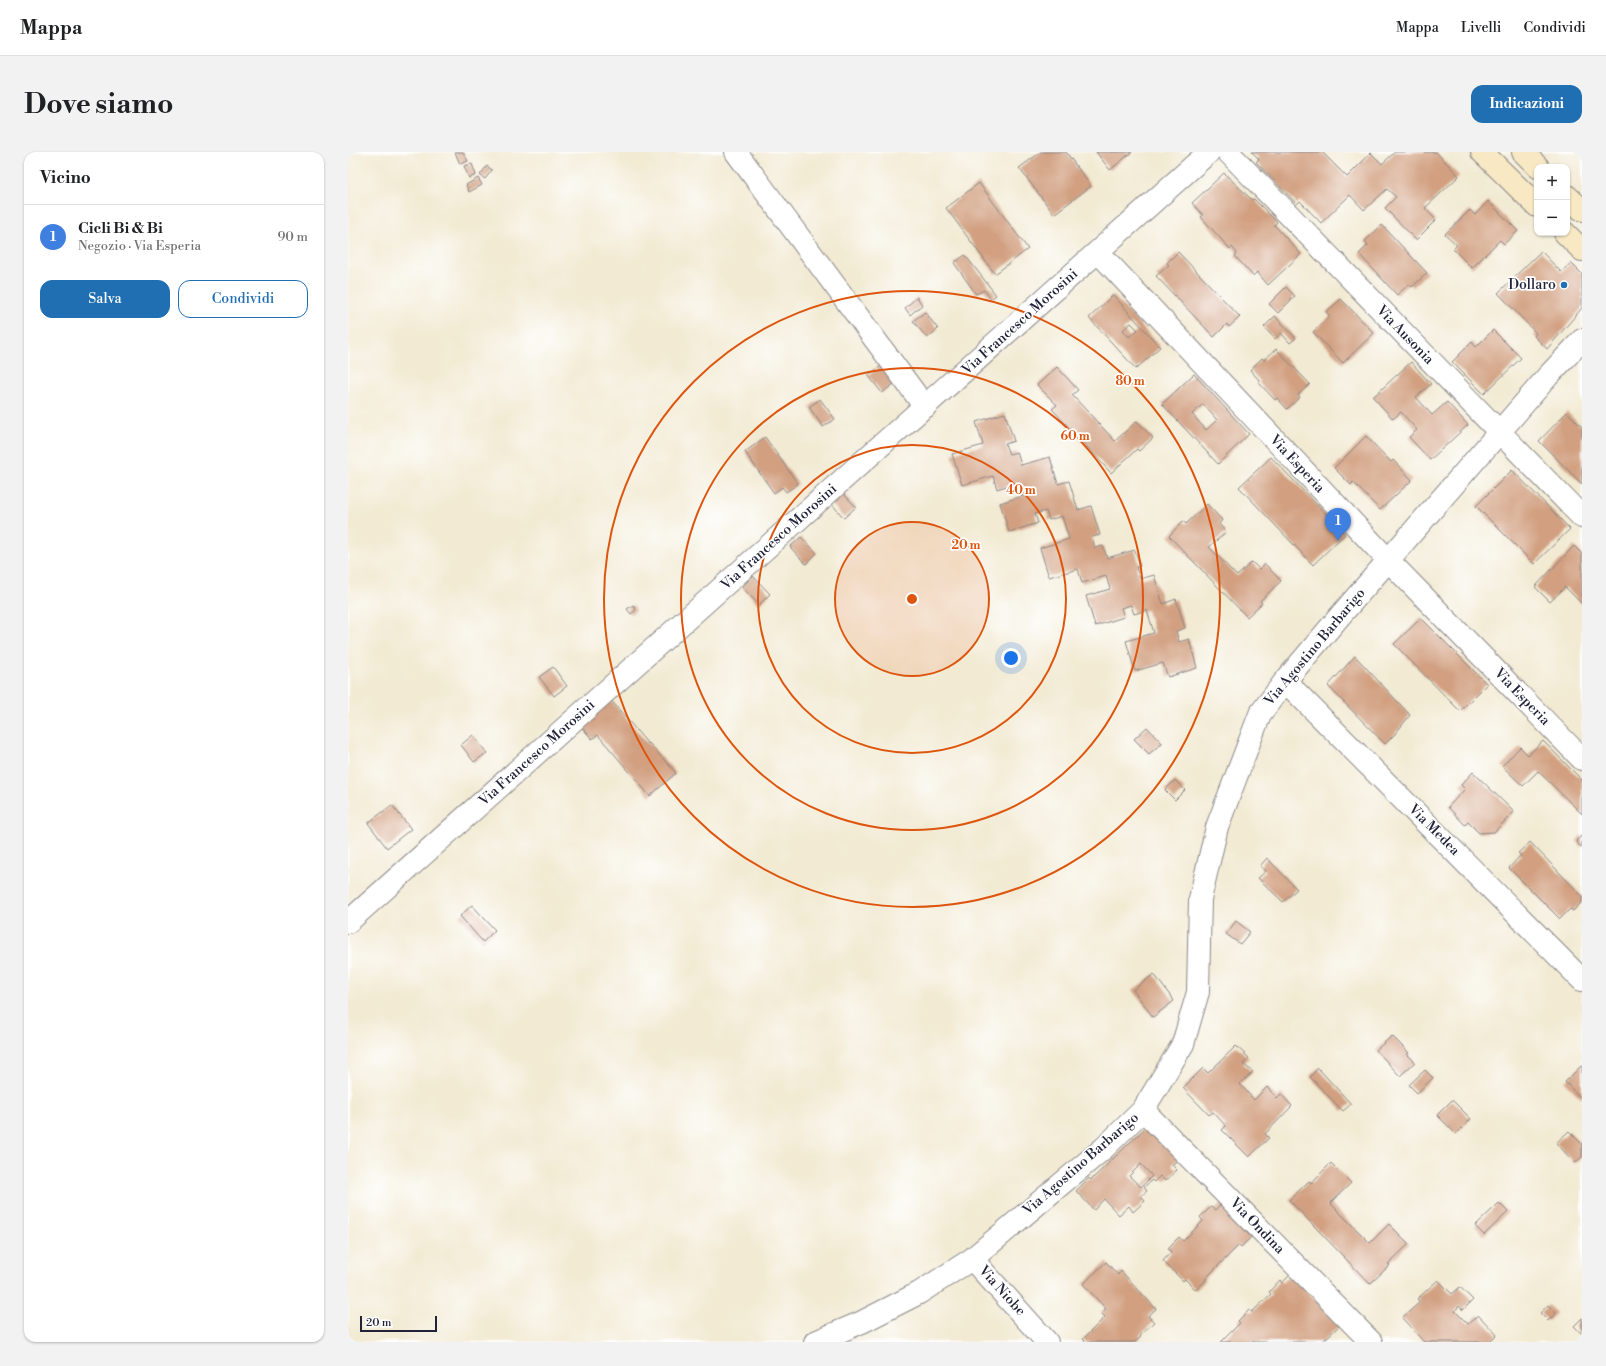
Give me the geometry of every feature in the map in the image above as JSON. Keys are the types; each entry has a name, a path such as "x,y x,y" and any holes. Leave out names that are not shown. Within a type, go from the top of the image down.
{"street":[{"path":"736,152 924,407"},
{"name":"Via Francesco Morosini","path":"348,922 1209,152"},
{"name":"Via Ausonia","path":"1228,152 1582,517"},
{"path":"1482,152 1534,203"},
{"path":"1523,152 1535,164"},
{"path":"1570,199 1582,210"},
{"path":"1568,236 1582,250"},
{"name":"Via Esperia","path":"1098,252 1388,560 1582,759"},
{"name":"Via Agostino Barbarigo","path":"815,1342 862,1322 919,1293 972,1259 1104,1148 1143,1110 1183,1044 1198,992 1200,899 1218,827 1260,714 1285,681 1388,560 1548,376 1582,340"},
{"name":"Via Medea","path":"1285,681 1582,980"},
{"name":"Via Ondina","path":"1143,1110 1370,1342"},
{"name":"Via Niobe","path":"972,1259 1047,1342"}],"building":[{"path":"455,152 463,152 468,161 460,164"},
{"path":"1041,152 1066,152 1091,186 1054,214 1019,168"},
{"path":"1096,152 1132,152 1110,170"},
{"path":"1252,152 1322,152 1347,177 1371,153 1382,164 1395,152 1436,152 1459,176 1425,208 1436,220 1416,240 1385,208 1396,197 1387,189 1364,210 1350,195 1321,223 1300,201 1297,204 1256,162 1259,159"},
{"path":"472,164 476,175 469,178 464,166"},
{"path":"487,166 492,170 485,179 480,175"},
{"path":"1224,173 1252,200 1254,199 1277,222 1274,225 1301,254 1268,285 1257,272 1253,276 1235,256 1237,253 1232,247 1230,249 1201,217 1203,215 1192,203"},
{"path":"478,178 482,185 469,192 466,185"},
{"path":"979,183 1028,249 995,274 946,208"},
{"path":"1488,201 1518,231 1504,244 1500,240 1472,268 1453,249 1457,245 1445,234 1470,210 1475,215"},
{"path":"1382,225 1427,273 1412,287 1409,284 1397,295 1359,254 1368,245 1365,241"},
{"path":"1541,251 1561,272 1571,263 1582,274 1582,308 1547,349 1534,336 1536,333 1498,293"},
{"path":"1178,252 1240,317 1229,327 1227,324 1214,337 1156,276 1169,265 1167,263"},
{"path":"965,255 996,295 991,299 984,290 976,294 954,263"},
{"path":"1286,287 1295,296 1278,313 1269,304"},
{"path":"1113,295 1160,347 1136,369 1089,318","holes":["1131,323 1138,330 1129,337 1123,330"]},
{"path":"917,297 922,305 910,315 905,308"},
{"path":"1341,299 1374,333 1343,363 1313,332 1330,316 1326,312"},
{"path":"925,312 938,329 927,338 913,321"},
{"path":"1275,316 1296,338 1290,343 1281,333 1275,339 1264,327"},
{"path":"1493,330 1521,358 1484,394 1452,362 1472,342 1476,347"},
{"path":"1276,349 1310,384 1298,395 1300,397 1287,409 1277,398 1275,400 1259,383 1260,381 1250,370 1262,358 1264,360"},
{"path":"1411,362 1431,384 1416,397 1432,415 1447,402 1468,425 1430,460 1409,437 1417,430 1401,412 1393,419 1373,397"},
{"path":"881,366 895,383 882,393 868,375"},
{"path":"1057,367 1078,390 1072,395 1115,441 1137,421 1153,438 1139,451 1137,449 1111,473 1052,409 1057,405 1037,385"},
{"path":"1194,374 1249,434 1218,464 1162,404","holes":["1203,404 1217,420 1206,430 1192,414"]},
{"path":"820,399 835,419 823,427 809,407"},
{"path":"1567,412 1582,427 1582,484 1539,441"},
{"path":"1005,413 1014,441 1005,444 1009,454 1017,452 1021,465 1050,457 1058,484 1069,481 1078,510 1091,506 1100,535 1092,537 1095,548 1103,546 1107,558 1135,550 1140,566 1136,567 1140,579 1154,575 1163,604 1176,599 1185,628 1176,631 1179,642 1189,639 1197,668 1168,677 1163,663 1135,671 1126,641 1154,633 1147,610 1134,614 1131,605 1121,608 1124,617 1095,626 1086,596 1110,589 1106,576 1082,583 1078,569 1049,577 1040,548 1069,539 1062,516 1049,520 1046,511 1035,514 1038,523 1009,532 1000,503 1023,496 1019,482 997,489 993,476 962,485 952,454 983,445 976,422"},
{"path":"1366,436 1391,462 1393,460 1412,480 1380,510 1353,482 1351,485 1334,468"},
{"path":"765,437 798,484 786,492 782,487 774,493 745,452"},
{"path":"1271,457 1345,534 1313,565 1239,487"},
{"path":"1512,470 1570,529 1534,564 1476,506"},
{"path":"841,491 856,507 844,518 830,502"},
{"path":"1207,504 1222,520 1219,524 1226,532 1209,547 1237,576 1252,562 1259,569 1265,564 1281,581 1260,601 1262,603 1247,617 1169,536 1183,521 1186,524"},
{"path":"801,537 817,553 806,564 790,547"},
{"path":"1574,546 1582,554 1582,604 1565,587 1550,602 1535,587"},
{"path":"753,576 770,594 759,605 742,587"},
{"path":"633,605 636,610 631,614 627,609"},
{"path":"1421,618 1487,684 1460,711 1394,644"},
{"path":"1355,656 1410,715 1385,744 1328,686"},
{"path":"553,667 567,686 554,696 539,677"},
{"path":"610,699 648,744 649,743 676,773 650,796 598,735 592,739 580,725"},
{"path":"1147,727 1162,743 1149,754 1134,739"},
{"path":"473,735 487,753 474,762 461,745"},
{"path":"1543,741 1582,780 1582,814 1538,771 1523,786 1502,766 1520,747 1528,755"},
{"path":"1473,772 1514,812 1494,832 1479,833 1468,822 1465,825 1448,807 1465,789 1461,785"},
{"path":"1175,780 1185,790 1175,800 1165,790"},
{"path":"392,805 411,829 387,848 368,823"},
{"path":"1582,835 1582,848 1576,841"},
{"path":"1530,842 1582,896 1582,902 1573,911 1570,909 1560,919 1509,868 1521,855 1518,853"},
{"path":"1267,858 1297,889 1283,902 1258,878 1266,871 1260,866"},
{"path":"472,905 495,930 483,942 460,916"},
{"path":"1236,921 1250,932 1240,944 1226,934"},
{"path":"1154,974 1174,1001 1153,1017 1133,990"},
{"path":"1392,1036 1409,1053 1407,1054 1415,1062 1400,1076 1376,1050"},
{"path":"1236,1046 1249,1058 1243,1064 1253,1072 1240,1084 1254,1100 1267,1087 1277,1098 1281,1094 1292,1106 1265,1134 1269,1138 1249,1157 1222,1130 1226,1126 1213,1112 1209,1115 1183,1088 1203,1068 1208,1073"},
{"path":"1582,1065 1582,1099 1565,1082"},
{"path":"1318,1068 1351,1104 1343,1111 1310,1077"},
{"path":"1425,1070 1433,1078 1417,1093 1409,1085"},
{"path":"1452,1100 1471,1119 1456,1134 1437,1115"},
{"path":"1147,1126 1181,1156 1172,1165 1177,1170 1165,1181 1160,1176 1154,1182 1152,1180 1144,1187 1147,1191 1141,1196 1145,1201 1133,1212 1129,1206 1119,1215 1104,1199 1094,1210 1076,1191 1089,1178 1091,1180","holes":["1141,1164 1152,1176 1141,1187 1129,1176"]},
{"path":"1569,1131 1582,1144 1582,1157 1575,1163 1556,1143"},
{"path":"1331,1163 1351,1183 1330,1203 1370,1243 1389,1224 1409,1244 1370,1284 1289,1200 1309,1181 1311,1183"},
{"path":"1223,1202 1244,1224 1241,1226 1251,1237 1241,1247 1239,1245 1196,1290 1185,1279 1183,1281 1163,1261 1171,1252 1168,1248 1179,1237 1183,1241 1203,1221 1200,1217 1211,1207 1215,1210"},
{"path":"1499,1203 1508,1212 1484,1235 1475,1226"},
{"path":"1106,1262 1118,1275 1121,1271 1156,1309 1148,1316 1154,1322 1135,1342 1086,1342 1083,1339 1105,1317 1101,1313 1106,1309 1083,1284"},
{"path":"1291,1274 1340,1325 1322,1342 1221,1342 1240,1323 1238,1321 1249,1310 1252,1312 1271,1294 1269,1292 1280,1280 1282,1283"},
{"path":"1438,1280 1452,1294 1460,1287 1473,1300 1463,1310 1459,1306 1455,1311 1468,1324 1478,1315 1497,1335 1490,1342 1424,1342 1402,1318 1420,1302 1417,1299"},
{"path":"1548,1305 1556,1313 1548,1321 1540,1313"},
{"path":"1582,1318 1582,1334 1574,1326"}],"place":[{"name":"Dollaro","path":"1564,285"},
{"name":"Cicli Bi & Bi","path":"1338,541"}]}
